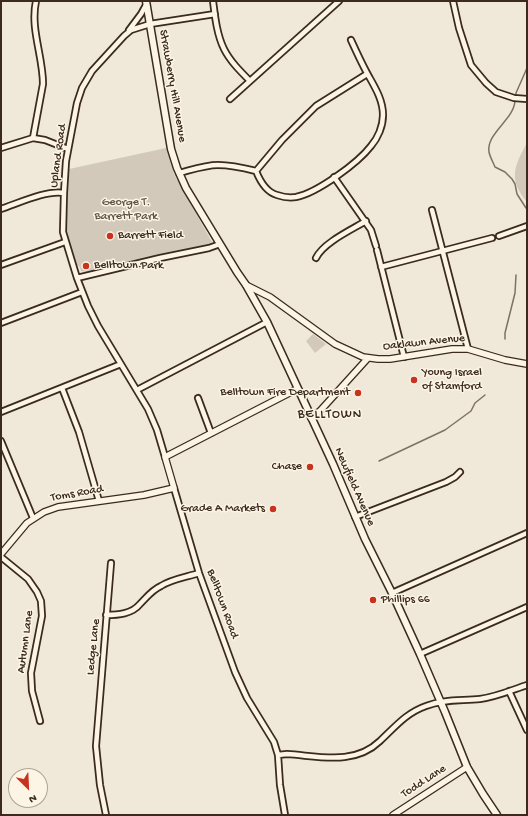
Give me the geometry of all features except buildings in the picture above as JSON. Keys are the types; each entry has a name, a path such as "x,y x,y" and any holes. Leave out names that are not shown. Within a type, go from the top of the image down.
{"main road":[{"name":"Strawberry Hill Avenue","path":"146,3 170,143 178,173"},
{"name":"Newfield Avenue","path":"178,173 267,322 355,517 420,654 441,701 467,767 497,815"}],"street":[{"path":"33,138 43,84 43,75 34,23 36,1"},
{"path":"212,1 224,49 236,66 250,81"},
{"path":"230,99 339,1"},
{"path":"453,1 458,28 471,64 486,83 496,92 515,98 527,99"},
{"name":"Upland Road","path":"82,292 65,242 63,227 68,149 77,102 84,83 142,14 146,3"},
{"name":"Upland Road","path":"124,36 135,28 150,24 215,14"},
{"path":"256,171 262,183 268,190 276,195 295,197 307,193 334,177 358,160 366,152 376,138 382,125 383,113 380,99 351,40"},
{"path":"256,171 282,140 316,106 368,74"},
{"path":"1,148 33,138 45,140 68,149"},
{"path":"178,173 218,165 256,171"},
{"path":"334,177 371,230 377,248 404,358"},
{"path":"1,209 46,194 58,192 64,193"},
{"path":"432,210 444,251 468,349"},
{"path":"316,258 318,253 327,245 366,221"},
{"path":"499,236 527,226"},
{"path":"381,267 492,238"},
{"path":"1,265 65,242"},
{"path":"77,278 209,248 220,244"},
{"name":"Oaklawn Avenue","path":"246,285 270,297 335,344 368,358 385,360 452,349 468,349 505,360 527,364"},
{"path":"1,323 82,292"},
{"name":"Belltown Road","path":"82,292 98,326 152,417 199,573 239,682 274,742 278,755 280,785 285,815"},
{"path":"137,390 267,322"},
{"path":"311,418 320,411 368,358"},
{"path":"1,412 121,364"},
{"path":"62,388 79,432 99,501"},
{"path":"165,457 297,389"},
{"path":"198,398 211,433"},
{"path":"1,441 33,518"},
{"path":"355,517 446,482 460,472"},
{"name":"Toms Road","path":"1,555 33,518 50,509 144,495 174,488"},
{"path":"392,593 527,533"},
{"name":"Autumn Lane","path":"1,555 28,579 37,592 40,601 42,616 30,673 32,691 40,721"},
{"path":"106,615 111,563"},
{"name":"Ledge Lane","path":"106,815 100,785 96,746 106,615 118,615 128,612 139,606 151,592 162,585 199,573"},
{"path":"420,654 527,607"},
{"path":"278,755 287,754 342,758 357,755 377,744 408,714 425,706 441,701 484,698 527,685"},
{"path":"509,691 527,730"},
{"name":"Todd Lane","path":"393,815 402,812 467,767"}],"green space":[{"path":"527,143 527,202 517,187 515,173 516,166"},
{"name":"George T. Barrett Park","path":"166,148 174,174 212,242 203,247 88,272 81,271 79,266 77,266 66,229 69,169"},
{"path":"313,334 326,344 315,353 306,341"}],"waterway":[{"path":"516,96 527,68"},
{"path":"515,100 511,113 492,139 489,145 489,152 495,167 505,172 512,179 515,184 517,194 526,208"},
{"path":"505,339 505,333 515,293 516,275"},
{"path":"379,461 445,430 471,411 475,403 485,395"}],"place":[{"name":"Barrett Field","path":"110,236"},
{"name":"Belltown Park","path":"86,266"},
{"name":"Young Israel of Stamford","path":"414,380"},
{"name":"Belltown Fire Department","path":"358,393"},
{"name":"Chase","path":"310,467"},
{"name":"Grade A Markets","path":"273,509"},
{"name":"Phillips 66","path":"373,600"}],"district":[{"name":"BELLTOWN","path":"330,415"}]}
